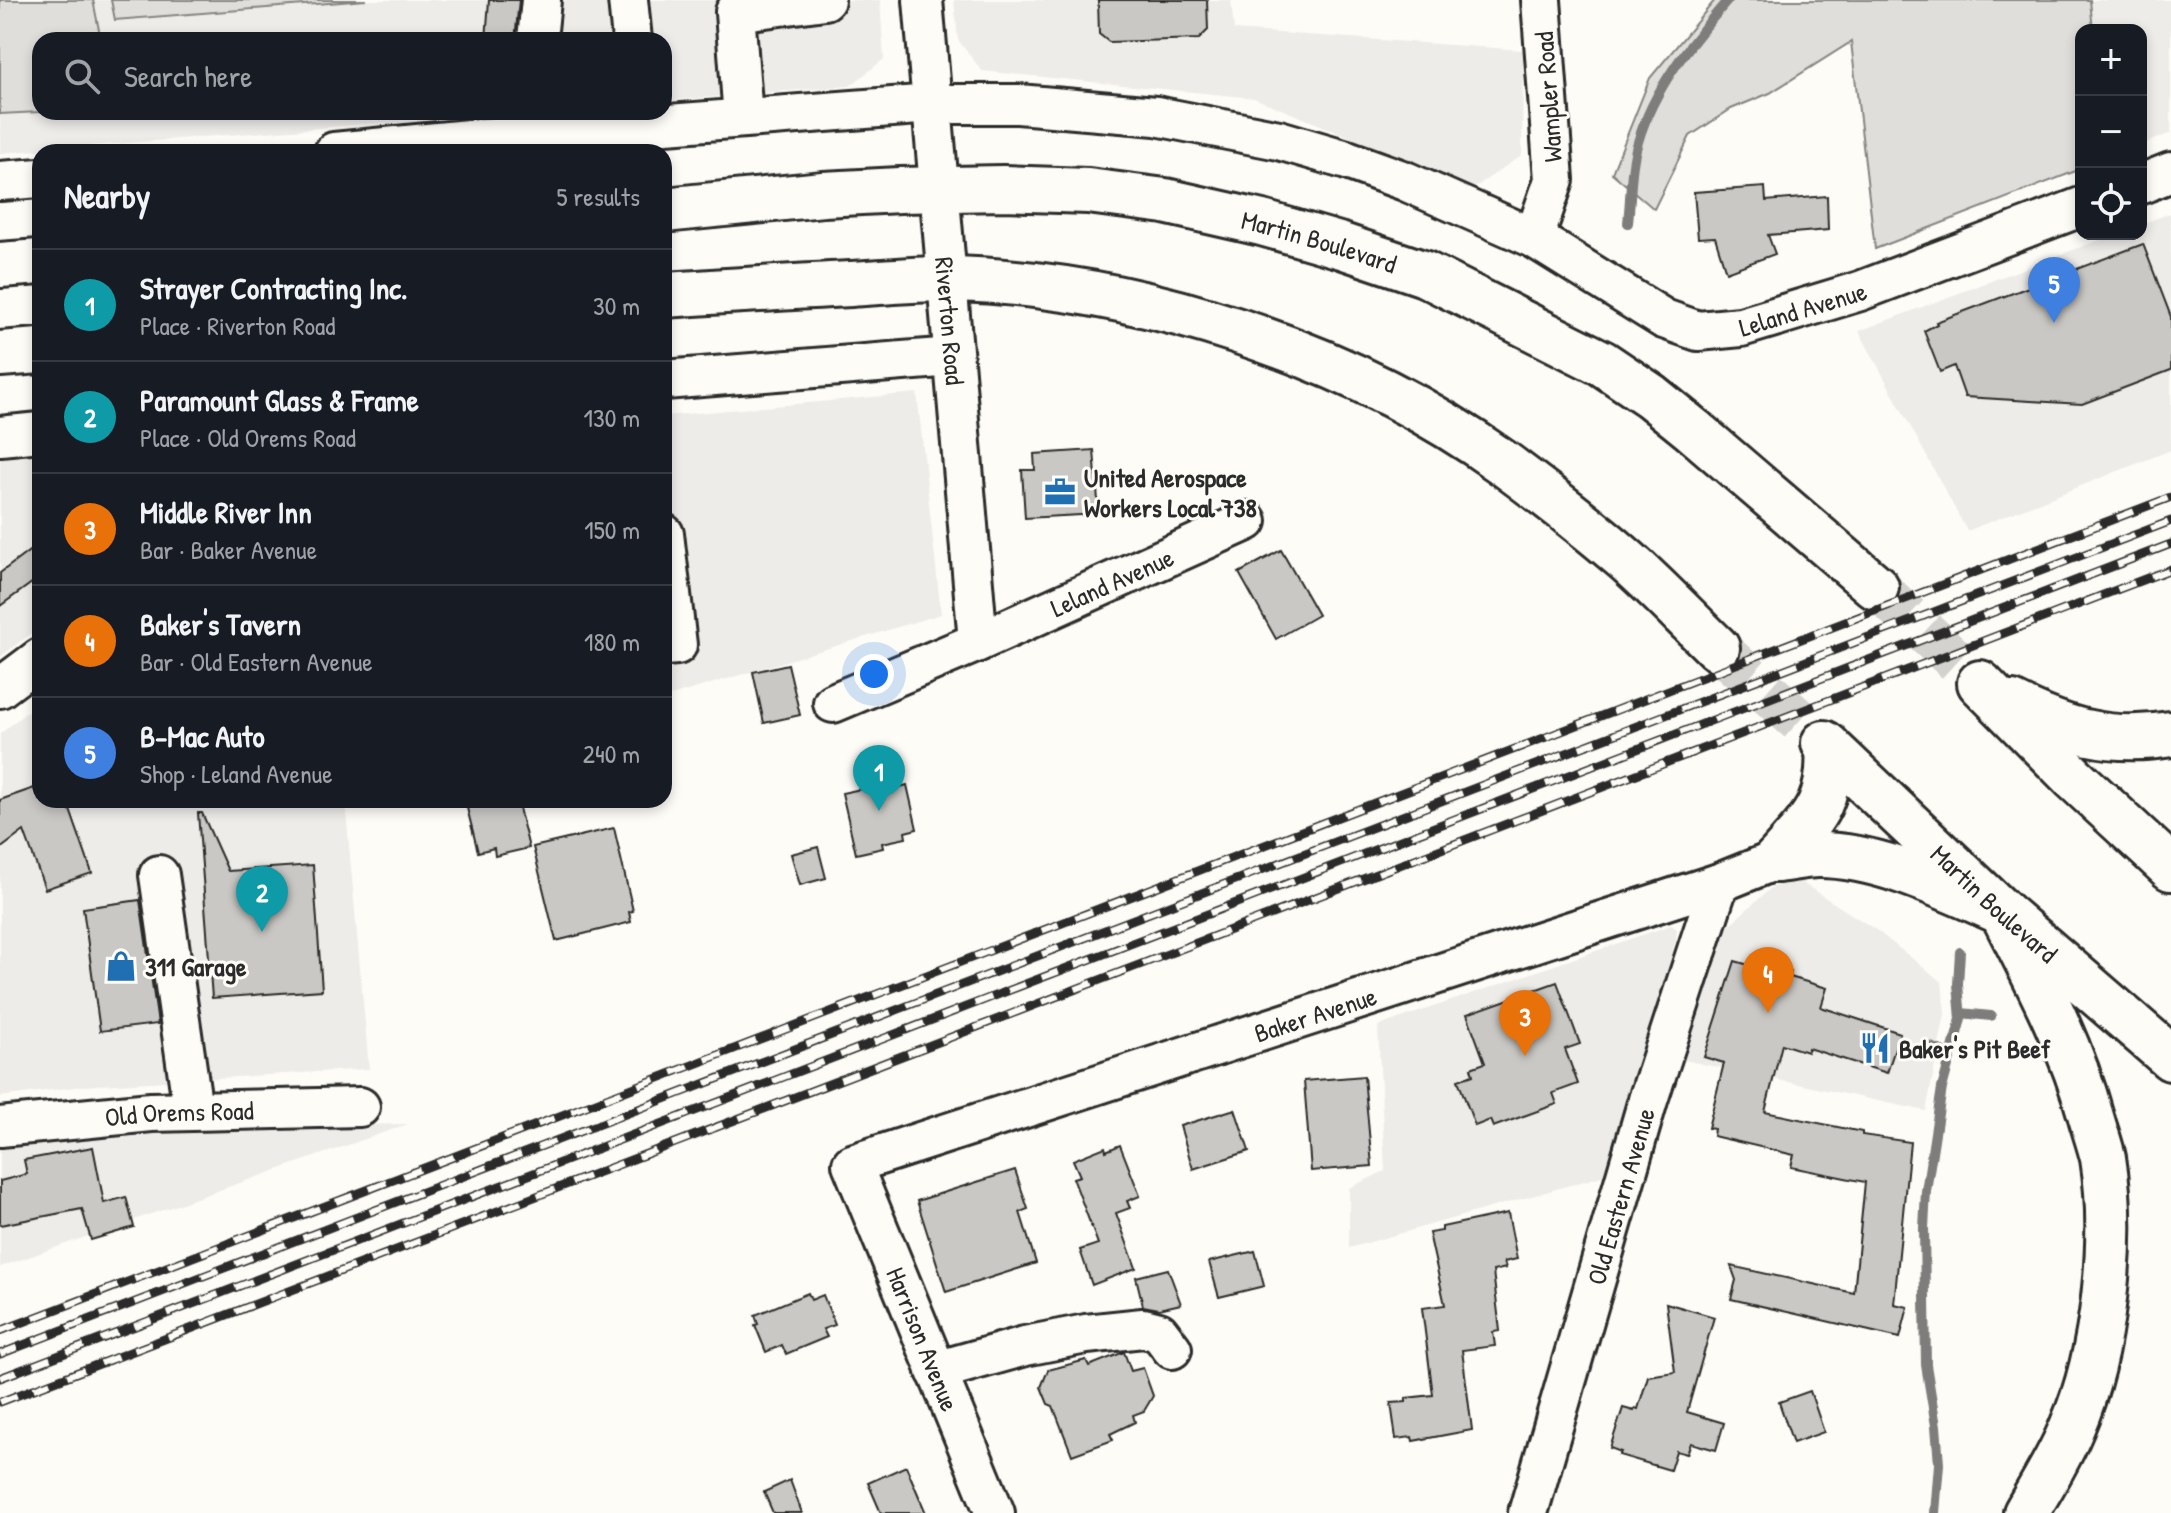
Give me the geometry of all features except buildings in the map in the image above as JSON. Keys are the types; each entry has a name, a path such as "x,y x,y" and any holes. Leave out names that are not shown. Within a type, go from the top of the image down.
{"main road":[{"name":"Martin Boulevard","path":"672,209 823,194 939,188 1088,191 1165,201 1276,227 1425,274 1602,363 1651,396 1876,587"},
{"path":"0,265 32,263"},
{"path":"672,295 947,279 1040,286 1134,303 1197,318 1257,338 1338,370 1428,415 1500,461 1626,560 1717,648"},
{"path":"0,354 32,352"},
{"path":"2171,734 2143,739 2110,738 2070,730 2014,706 1983,686 2074,778 2171,868"},
{"name":"Martin Boulevard","path":"1776,860 1811,820 1827,789 1826,744 2002,912 2171,1058"},
{"path":"1776,860 1817,855 1849,858 1919,877 2002,912 2072,1056 2102,1157 2107,1216 2102,1305 2086,1386 2073,1427 2026,1513"}],"street":[{"path":"538,32 541,0"},
{"path":"628,0 631,32"},
{"path":"743,118 735,12 825,0"},
{"name":"Riverton Road","path":"923,0 978,642"},
{"name":"Wampler Road","path":"1534,238 1554,180 1541,0"},
{"path":"672,119 743,118 932,104"},
{"name":"Leland Avenue","path":"932,104 1018,104 1170,119 1279,140 1347,160 1405,181 1534,238 1664,319 1698,331 1741,327 1860,291 2075,209"},
{"path":"390,144 538,123 614,120"},
{"path":"2147,182 2171,172"},
{"path":"0,181 32,179"},
{"path":"672,379 953,357"},
{"path":"0,436 32,433"},
{"name":"Leland Avenue","path":"833,703 978,642 1247,521"},
{"path":"672,602 677,645 672,645"},
{"path":"0,688 32,664"},
{"name":"Baker Avenue","path":"852,1164 1719,883 1776,860"},
{"path":"159,875 193,1110"},
{"name":"Old Eastern Avenue","path":"1528,1513 1648,1100 1719,883"},
{"name":"Old Orems Road","path":"0,1127 193,1110 360,1107"},
{"name":"Harrison Avenue","path":"852,1164 995,1513"},
{"path":"936,1371 1025,1346 1086,1334 1143,1328 1159,1332 1172,1349"}],"shaded area":[{"path":"0,0 880,0 884,59 850,86 672,100 672,32 32,32 32,120 423,120 115,144 32,144 32,151 0,153"},
{"path":"0,0 93,0 99,32 32,32 32,112 0,114"},
{"path":"111,0 366,0 115,20"},
{"path":"954,0 1231,0 1234,30 1523,50 1522,155 1474,188 1254,98 982,71 958,40"},
{"path":"1715,0 2090,0 2092,24 2075,24 2075,171 1875,249 1851,42 1770,93 1731,109 1690,136 1654,209 1612,173 1650,78"},
{"path":"2091,0 2171,0 2171,133 2147,143 2147,24 2093,24"},
{"path":"2171,213 2171,450 1967,531 1859,331 2099,240 2147,240 2147,222"},
{"path":"917,393 941,614 672,696 672,415"},
{"path":"32,454 32,633 0,657 0,457"},
{"path":"32,708 32,808 346,808 369,1069 82,1086 0,1097 0,734"},
{"path":"1796,879 1876,930 1942,982 1945,1014 1926,1111 1684,1060 1727,927 1771,888"},
{"path":"1671,925 1677,929 1676,939 1609,1174 1349,1248 1349,1188 1385,1171 1378,1026"},
{"path":"408,1124 0,1267 0,1144 78,1131"}],"waterway":[{"path":"1628,223 1633,162 1645,122 1675,66 1728,0"},
{"path":"1935,1513 1939,1464 1926,1365 1924,1228 1926,1191 1942,1088 1961,1019 1958,984 1960,952"},
{"path":"1961,1013 1991,1016"},
{"path":"1925,1045 1950,1054"}],"tunnel":[{"path":"1876,587 1980,683"},
{"path":"1717,648 1824,743"}],"railway":[{"path":"0,1331 2171,497"},
{"path":"0,1354 2171,521"},
{"path":"0,1378 2171,544"},
{"path":"0,1402 2171,569"}],"place":[{"name":"B-Mac Auto","path":"2054,323"},
{"name":"United Aerospace Workers Local 738","path":"1060,492"},
{"name":"Strayer Contracting Inc.","path":"879,811"},
{"name":"Paramount Glass & Frame","path":"262,932"},
{"name":"311 Garage","path":"121,966"},
{"name":"Baker's Tavern","path":"1768,1013"},
{"name":"Baker's Pit Beef","path":"1875,1048"},
{"name":"Middle River Inn","path":"1525,1056"}]}
